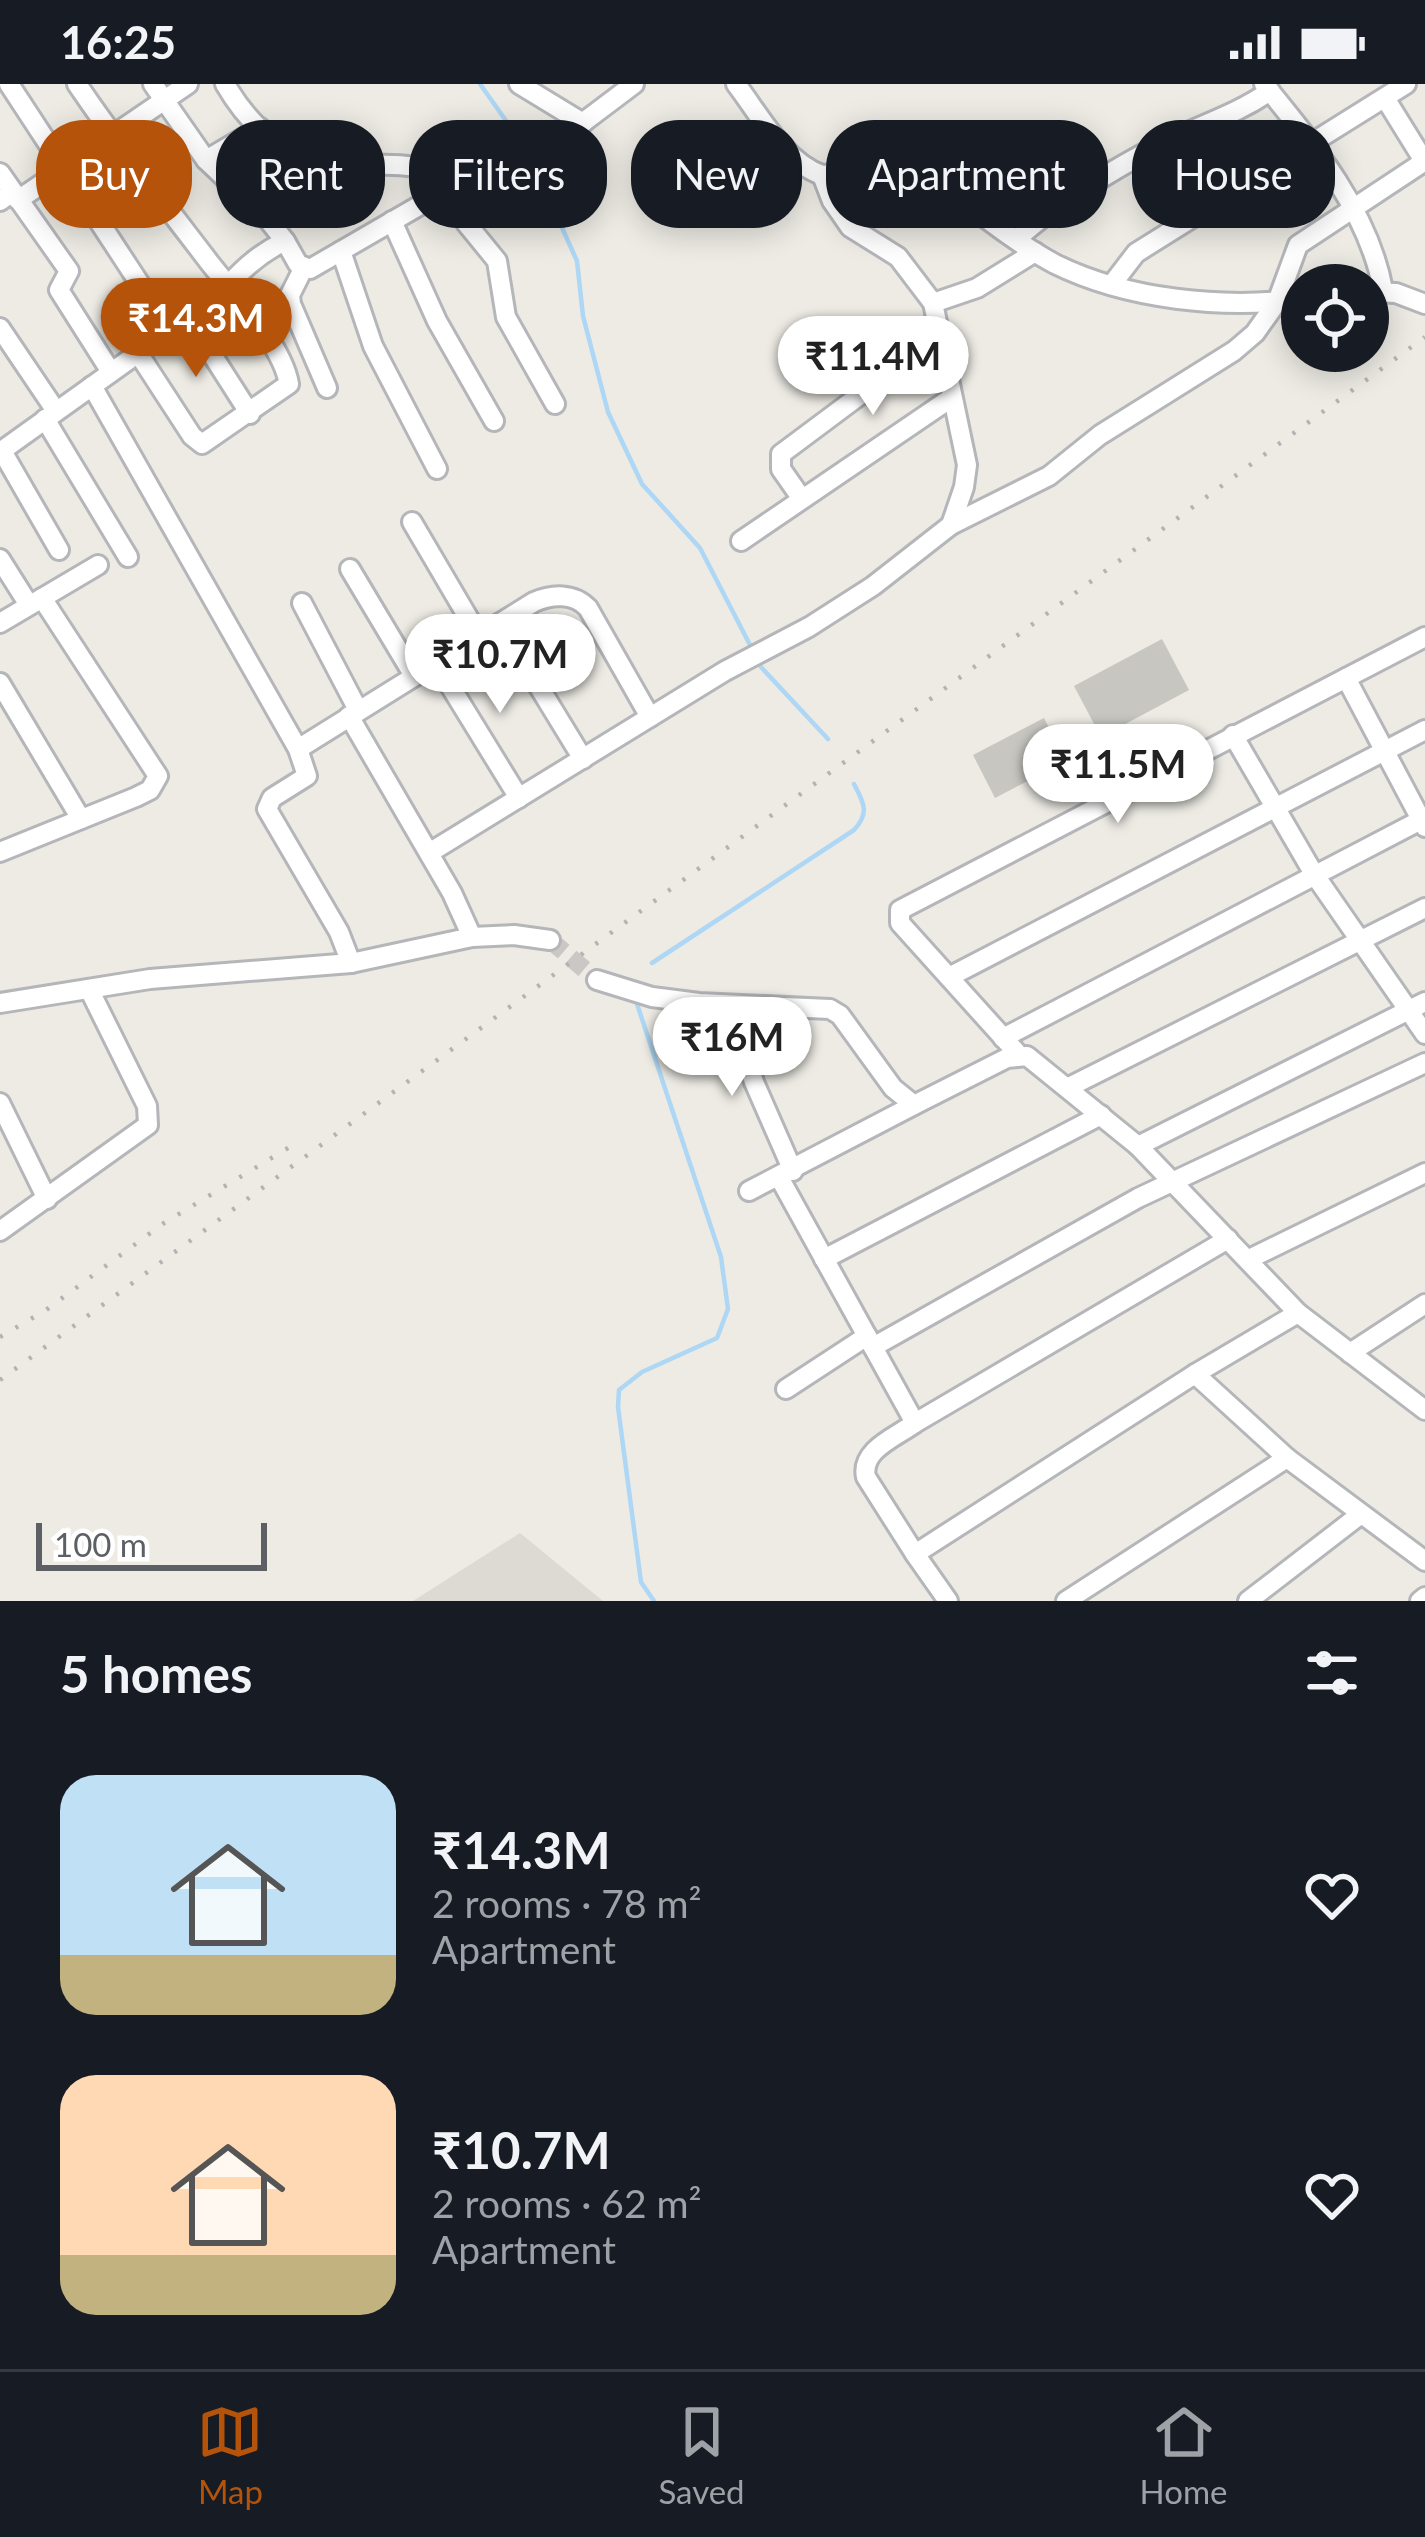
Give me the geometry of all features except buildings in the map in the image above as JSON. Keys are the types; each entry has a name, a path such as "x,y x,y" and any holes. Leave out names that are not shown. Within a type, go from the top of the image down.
{"street":[{"path":"9,84 36,124"},
{"path":"76,84 100,120"},
{"path":"130,120 158,93 188,84"},
{"path":"224,84 253,120"},
{"path":"519,84 580,120"},
{"path":"736,84 797,160 822,175 917,172 933,178 1062,267 1113,284 1200,300 1281,302"},
{"path":"1335,127 1406,84"},
{"path":"586,120 628,86"},
{"path":"1017,239 1045,215 1175,138 1234,114 1267,88 1293,120"},
{"path":"158,93 206,160 265,216 303,269"},
{"path":"429,854 650,717 841,607 951,524 1049,476 1100,435 1201,373 1255,333 1277,302 1298,245 1425,161 1385,98"},
{"path":"206,160 216,154"},
{"path":"0,173 9,201 69,271 59,290 111,372"},
{"path":"822,175 850,227 898,257 933,303 967,464 951,524"},
{"path":"1335,181 1374,254 1375,264"},
{"path":"9,201 36,185"},
{"path":"327,388 290,295 303,269 409,210"},
{"path":"392,220 437,321 494,421"},
{"path":"105,228 170,330"},
{"path":"138,353 196,442 208,442 284,391 289,378 251,314 183,228"},
{"path":"470,228 497,261 506,316 555,404"},
{"path":"1113,284 1136,253 1175,228"},
{"path":"59,550 1,452 188,317 241,268 285,241"},
{"path":"340,251 374,346 437,469"},
{"path":"933,303 977,288 1035,252"},
{"path":"1389,294 1425,304"},
{"path":"188,317 250,414"},
{"path":"0,328 128,557"},
{"path":"802,499 781,470 781,454 939,337"},
{"path":"92,386 298,749 307,776 272,798 266,809 339,932 351,963"},
{"path":"741,541 951,398"},
{"path":"412,522 478,636"},
{"path":"0,559 158,776 150,790 3,844"},
{"path":"0,623 98,565"},
{"path":"350,569 415,676"},
{"path":"298,749 478,636 542,598 554,596 582,602 650,717"},
{"path":"302,603 472,937"},
{"path":"500,623 584,759"},
{"path":"1018,1054 900,923 900,910 1425,638"},
{"path":"436,663 520,798"},
{"path":"1004,1038 1313,874 1423,824 1346,678"},
{"path":"0,683 81,819"},
{"path":"949,976 1425,730"},
{"path":"1233,735 1359,943 1417,1006 1425,1034"},
{"path":"1069,1087 1425,908"},
{"path":"0,1003 232,970 351,963 472,937 514,935 550,940"},
{"path":"597,980 652,997 730,1006 820,1005 840,1015 892,1088 914,1105"},
{"path":"0,1231 148,1125 147,1106 89,988"},
{"path":"730,1006 786,1174 824,1258 915,1423"},
{"path":"1138,1146 1417,1006"},
{"path":"749,1192 1018,1054 1028,1056 1138,1146 1298,1312 1422,1403"},
{"path":"787,1389 1108,1213 1425,1064"},
{"path":"0,1103 47,1199"},
{"path":"824,1258 1101,1115"},
{"path":"1249,1259 1425,1173"},
{"path":"948,1601 866,1477 863,1466 868,1456 915,1423 1228,1238"},
{"path":"1350,1353 1425,1304"},
{"path":"915,1554 1298,1312"},
{"path":"1196,1374 1287,1458 1425,1562"},
{"path":"1066,1601 1287,1458"},
{"path":"1248,1601 1361,1514"}],"shaded area":[{"path":"520,1533 603,1601 413,1601"}],"waterway":[{"path":"480,84 506,120"},
{"path":"562,228 577,261 583,316 608,412 642,484 700,548 750,645"},
{"path":"761,667 828,739"},
{"path":"652,963 854,830 864,808 854,784"},
{"path":"636,1001 721,1257 728,1309 717,1338 642,1372 619,1390 641,1582 654,1601"}],"tunnel":[{"path":"550,940 597,980"}],"railway":[{"path":"0,1380 1425,337"},
{"path":"0,1337 46,1310 164,1223 293,1145"}]}
